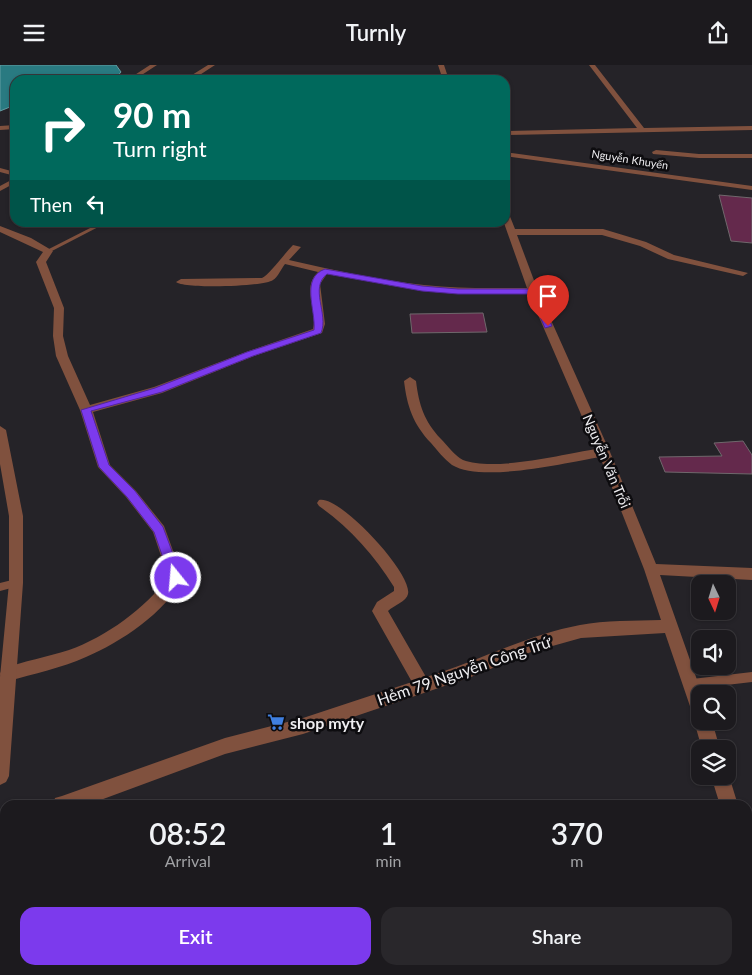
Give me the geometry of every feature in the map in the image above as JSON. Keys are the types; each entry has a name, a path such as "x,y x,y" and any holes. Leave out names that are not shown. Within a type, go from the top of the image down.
{"street":[{"path":"138,75 154,65"},
{"path":"592,65 642,130"},
{"path":"198,75 215,67"},
{"path":"205,75 215,67"},
{"path":"510,133 752,128"},
{"path":"656,152 699,156 752,156"},
{"name":"Nguyễn Khuyến","path":"510,155 752,188"},
{"name":"Nguyễn Văn Trỗi","path":"510,227 533,291 604,452 650,569 692,684"},
{"path":"0,229 28,240 48,251 41,262 58,307 58,336 62,356 86,410 104,467 131,494 159,530 176,578 168,592 129,624 79,653 8,674"},
{"path":"511,231 604,232 643,244 671,257 743,273"},
{"path":"181,282 263,281 271,278 282,261 296,247"},
{"path":"282,261 325,271 422,288 467,292 533,291"},
{"path":"86,410 158,390 250,354 318,331 319,320 314,287 317,278 325,271"},
{"path":"410,381 414,414 424,428 458,463 476,467 495,467 604,452"},
{"path":"0,430 16,516 16,583 0,776"},
{"path":"324,503 341,514 359,530 400,586 401,594 382,606 380,611 422,685"},
{"path":"650,569 752,574"},
{"name":"Hẻm 79 Nguyễn Công Trứ","path":"76,800 225,746 302,726 471,669 528,646 581,631 671,626"},
{"path":"723,785 727,800"}],"lane":[{"path":"48,251 95,227"},
{"path":"0,587 16,583"},
{"path":"692,684 752,677"}],"water":[{"path":"0,65 116,65 121,72 118,75 10,75 10,107 0,111"}],"building":[{"path":"719,195 752,198 752,243 731,241"},
{"path":"483,313 487,332 412,333 410,314"},
{"path":"743,441 752,455 752,474 665,472 659,457 722,456 714,443"}],"place":[{"name":"shop myty","path":"276,722"}],"route":[{"path":"176,578 173,564 159,530 131,494 104,467 86,410 158,390 250,354 313,334 320,328 314,287 317,278 325,271 422,288 502,293 533,291 548,326"}]}
